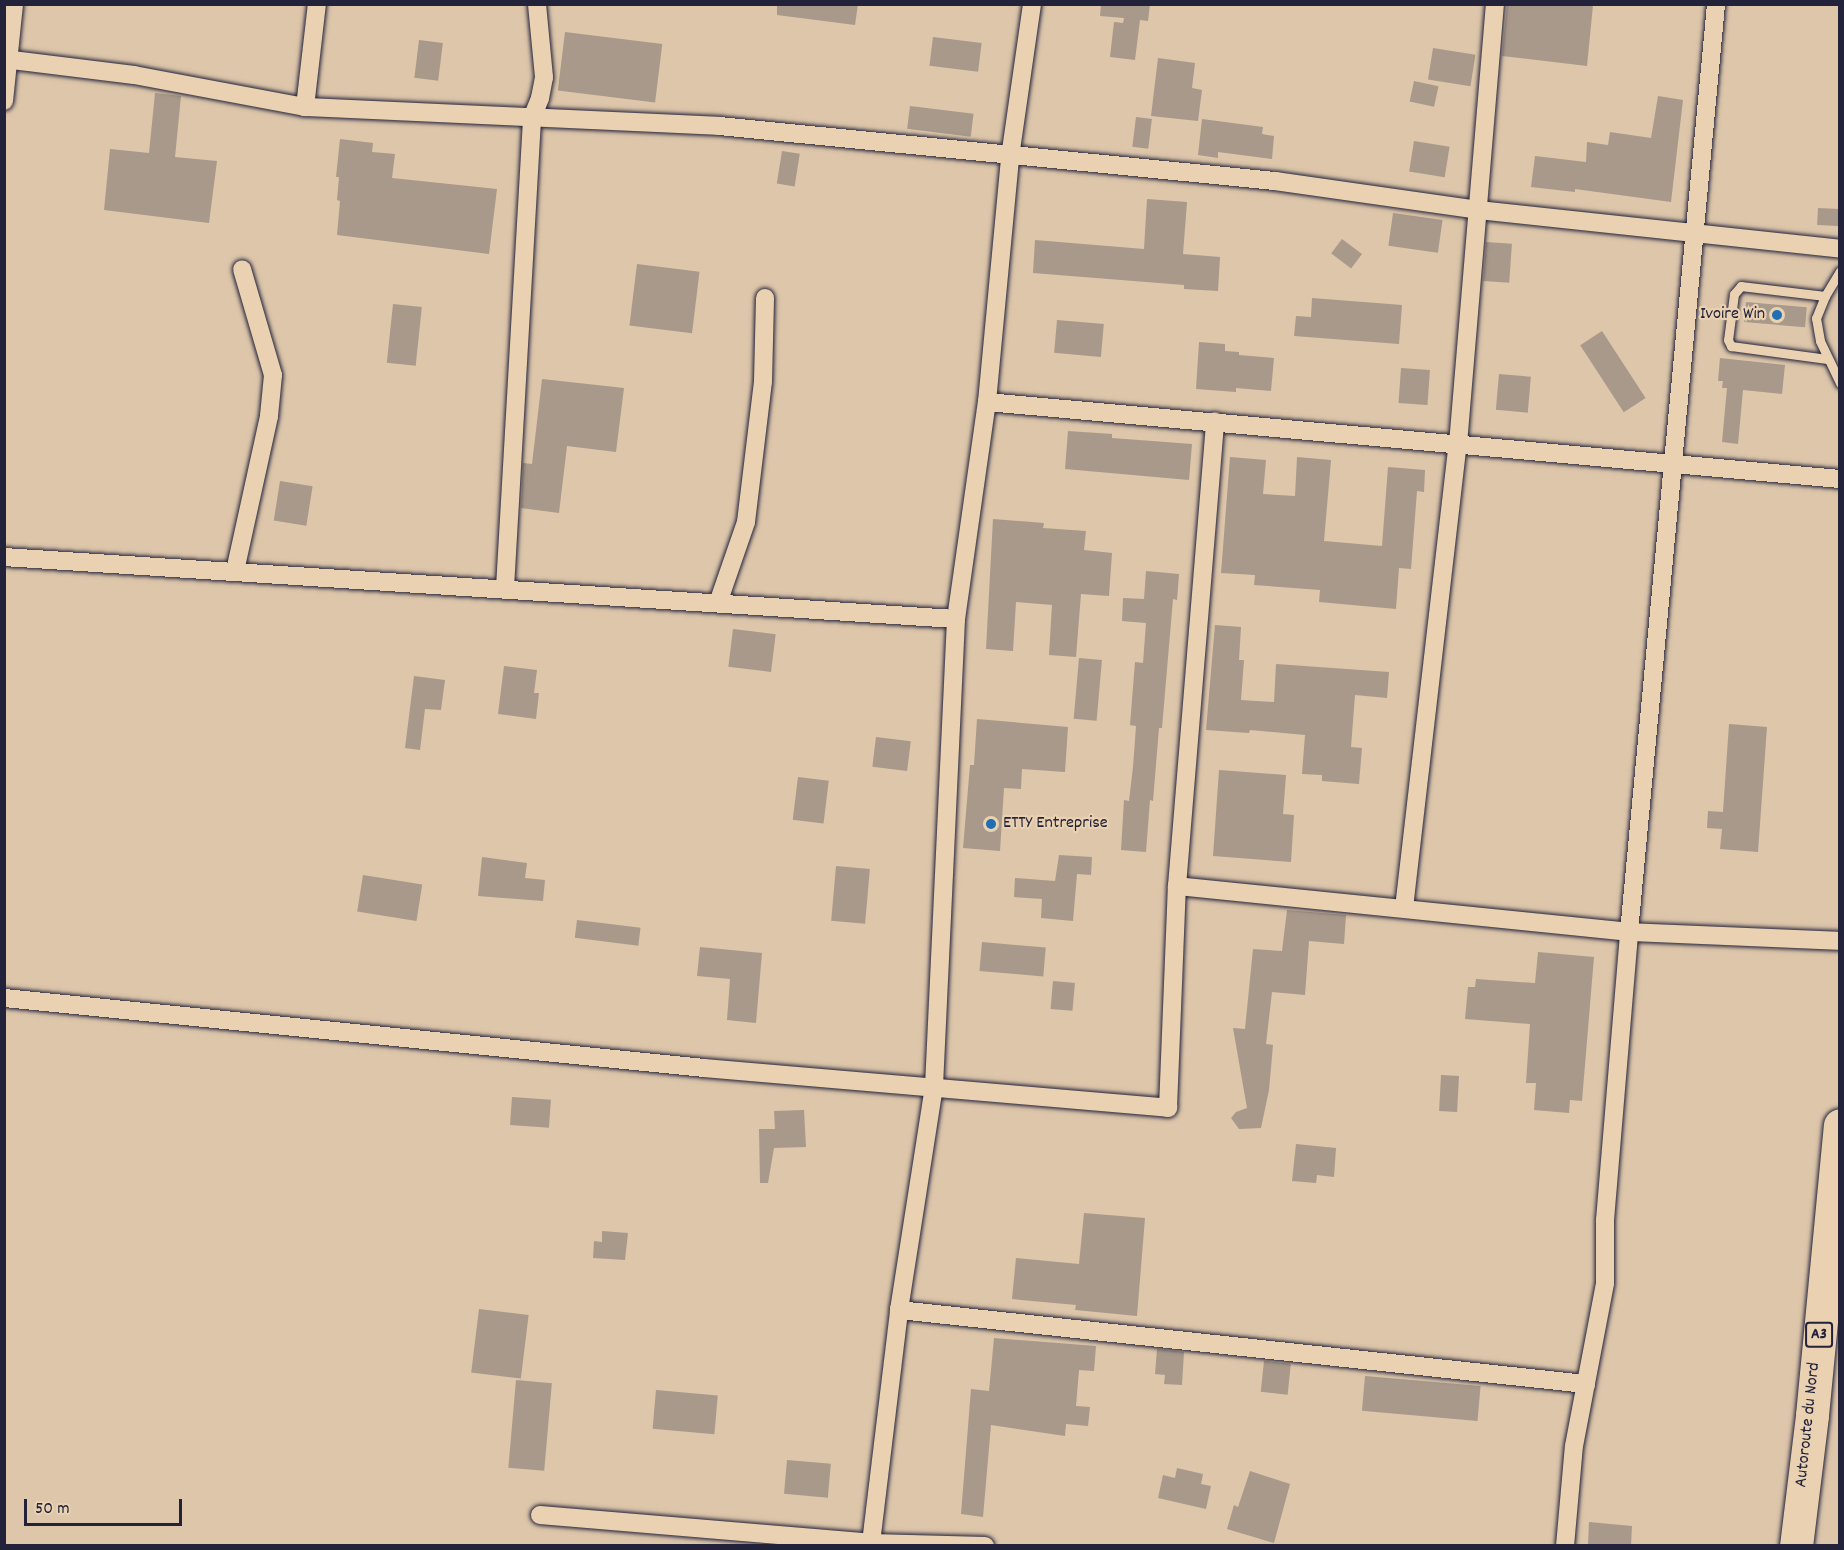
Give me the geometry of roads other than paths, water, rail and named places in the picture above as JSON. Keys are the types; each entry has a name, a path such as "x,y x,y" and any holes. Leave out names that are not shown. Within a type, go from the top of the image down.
{"highway":[{"name":"Autoroute du Nord","path":"1796,1545 1812,1414 1839,1125"}],"street":[{"path":"4,101 14,4"},
{"path":"305,107 317,4"},
{"path":"505,588 532,118 540,98 544,77 537,4"},
{"path":"871,1542 899,1310 934,1086 956,619 987,402 1010,157 1032,4"},
{"path":"1404,908 1458,444 1495,4"},
{"path":"1565,1545 1574,1446 1605,1283 1605,1220 1629,932 1716,4"},
{"path":"7,59 134,75 305,107 719,126 1010,157 1275,181 1478,210 1839,249"},
{"path":"235,571 269,416 273,375 242,269"},
{"path":"718,603 746,522 764,381 765,298"},
{"path":"987,402 1839,479"},
{"path":"4,998 692,1066 1168,1108 1177,886 1215,422"},
{"path":"4,557 956,619"},
{"path":"1177,886 1629,932 1839,940"},
{"path":"899,1310 1586,1384"},
{"path":"540,1515 871,1542 985,1545"}],"lane":[{"path":"1839,271 1816,318 1820,341 1839,383"},
{"path":"1825,296 1741,286 1734,294 1728,340 1731,346 1827,359"}],"place":[{"name":"Ivoire Win","path":"1777,315"},
{"name":"ETTY Entreprise","path":"991,824"}]}
